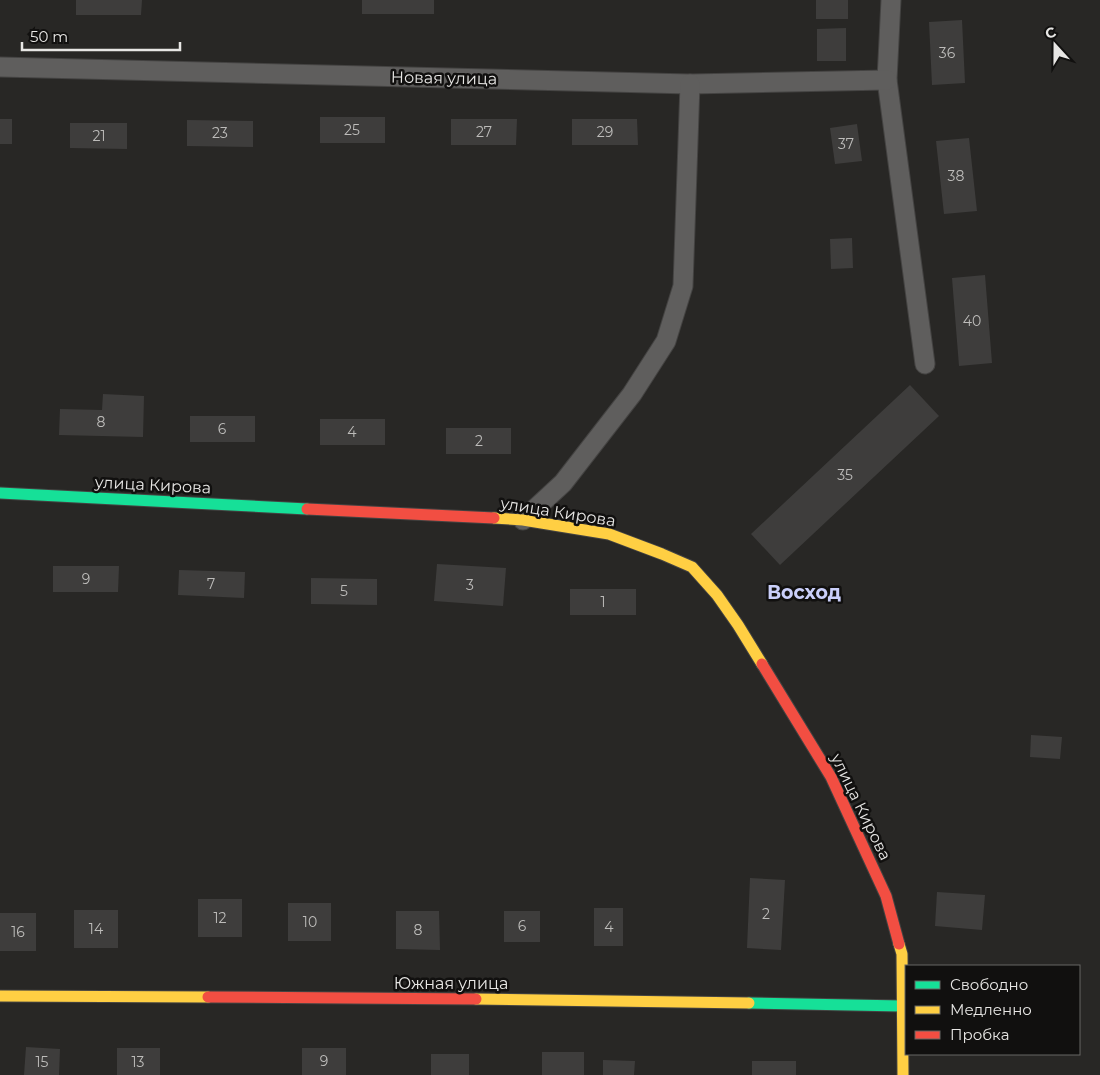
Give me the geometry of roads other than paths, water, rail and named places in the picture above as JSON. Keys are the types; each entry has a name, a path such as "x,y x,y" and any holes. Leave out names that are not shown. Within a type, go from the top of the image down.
{"street":[{"path":"891,0 887,80 925,364"},
{"name":"Новая улица","path":"0,67 690,84 887,80"},
{"path":"523,520 563,483 632,394 666,342 684,286 690,84"},
{"name":"улица Кирова","path":"0,493 523,520 609,534 692,567 716,595 738,626 831,777 886,896 902,954 903,1075"},
{"name":"Южная улица","path":"0,996 576,1000 902,1006"}],"district":[{"name":"Восход","path":"804,592"}]}
